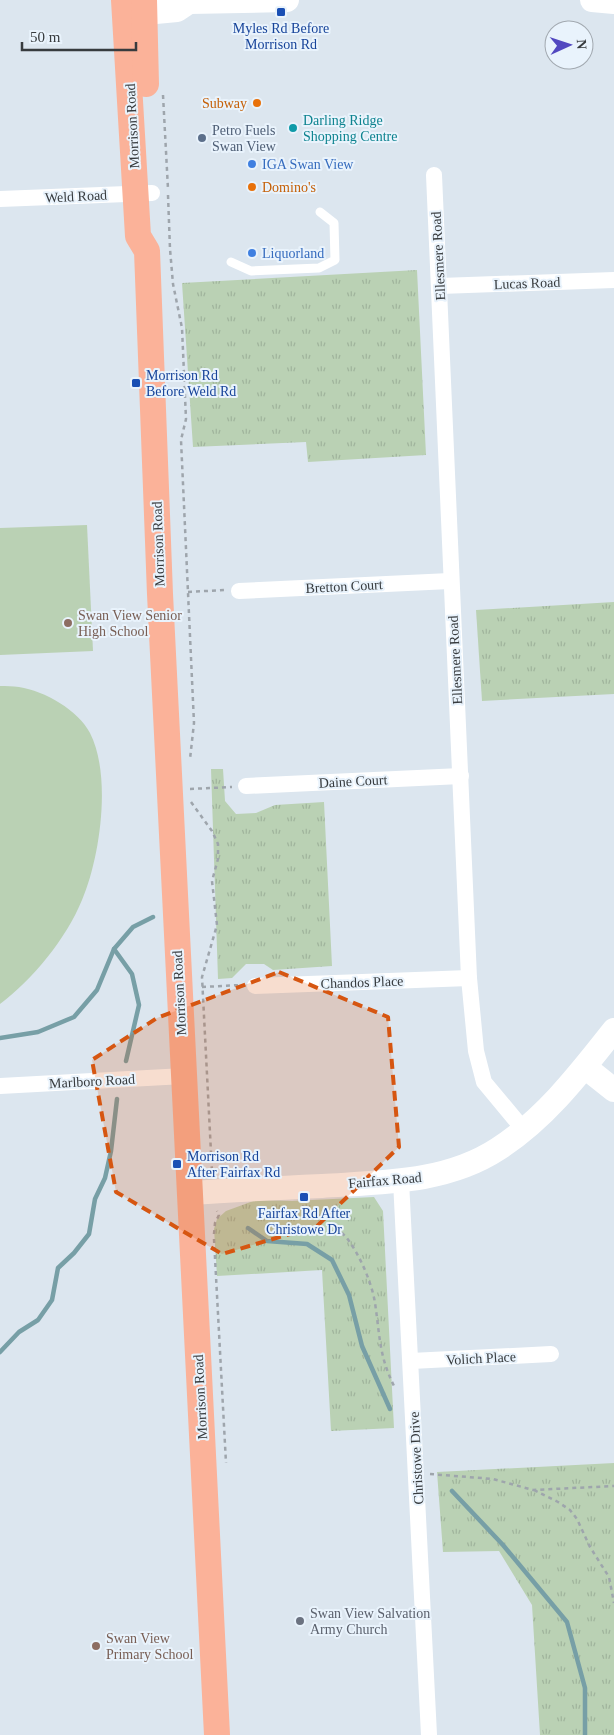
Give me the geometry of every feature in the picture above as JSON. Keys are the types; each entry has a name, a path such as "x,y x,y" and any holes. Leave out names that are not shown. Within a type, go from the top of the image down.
{"main road":[{"name":"Morrison Road","path":"132,4 143,193 154,234 147,251 160,594 217,1735"}],"street":[{"path":"132,4 177,10 188,1 287,0"},
{"path":"592,0 614,2"},
{"name":"Ellesmere Road","path":"434,175 440,286 450,581 461,776 469,978 476,1051 484,1082 524,1130"},
{"name":"Weld Road","path":"0,199 143,193"},
{"name":"Lucas Road","path":"440,286 614,280"},
{"name":"Bretton Court","path":"238,591 450,581"},
{"name":"Daine Court","path":"246,786 461,776"},
{"name":"Chandos Place","path":"256,986 469,978"},
{"name":"Fairfax Road","path":"190,1193 401,1181 451,1171 476,1161 498,1149 524,1130 561,1095 614,1030"},
{"path":"585,1067 614,1090"},
{"name":"Marlboro Road","path":"0,1086 184,1076"},
{"name":"Christowe Drive","path":"401,1181 429,1735"},
{"name":"Volich Place","path":"411,1361 551,1354"}],"lane":[{"path":"231,262 251,271 320,268 336,260 334,224 320,212"}],"path":[{"path":"163,90 170,249 173,284 182,328 186,413 181,440 194,723 190,760"},
{"path":"188,592 238,591"},
{"path":"189,783 189,796 195,808 212,831 218,844 218,859 212,881 217,925 203,971 202,986 212,1165 211,1178"},
{"path":"189,789 246,786"},
{"path":"202,986 256,986"},
{"path":"299,1204 335,1227 345,1236 353,1248 372,1290 380,1345 386,1370 398,1394 401,1409 413,1410"},
{"path":"416,1473 493,1479 533,1490 558,1502 570,1510 577,1519 590,1547 609,1578 614,1603"},
{"path":"533,1490 614,1486"}],"highlighted area":[{"path":"279,972 388,1017 399,1147 317,1226 222,1254 116,1192 92,1060 157,1018"}],"green space":[{"path":"417,270 426,455 308,462 306,442 193,447 182,283"},
{"path":"87,525 93,651 0,655 0,528"},
{"path":"614,602 614,694 482,701 476,610"},
{"path":"0,686 29,689 50,697 78,717 90,733 97,751 101,771 102,794 101,817 94,862 82,900 75,915 47,957 24,983 0,1004"},
{"path":"211,769 223,769 225,801 236,814 256,813 275,805 324,802 332,966 273,970 264,964 246,964 232,978 218,979"},
{"path":"374,1197 383,1211 394,1428 331,1431 322,1270 217,1276 214,1229 217,1219 226,1211 256,1200 292,1201"},
{"path":"614,1463 614,1735 540,1735 532,1605 499,1551 443,1552 437,1472"}],"waterway":[{"path":"126,1061 139,1005 132,974 114,949 133,927 153,917"},
{"path":"0,1038 38,1032 74,1017 97,990 114,949"},
{"path":"0,1352 19,1332 38,1320 52,1300 58,1268 74,1253 89,1234 95,1199 105,1178 111,1151 117,1099"},
{"path":"248,1228 267,1241 307,1244 332,1260 349,1295 362,1346 390,1409"},
{"path":"452,1491 503,1545 567,1622 585,1688 585,1735"}],"place":[{"name":"Myles Rd Before Morrison Rd","path":"281,12"},
{"name":"Subway","path":"257,103"},
{"name":"Darling Ridge Shopping Centre","path":"293,128"},
{"name":"Petro Fuels Swan View","path":"202,138"},
{"name":"IGA Swan View","path":"252,164"},
{"name":"Domino's","path":"252,187"},
{"name":"Liquorland","path":"252,253"},
{"name":"Morrison Rd Before Weld Rd","path":"136,383"},
{"name":"Swan View Senior High School","path":"68,623"},
{"name":"Morrison Rd After Fairfax Rd","path":"177,1164"},
{"name":"Fairfax Rd After Christowe Dr","path":"304,1197"},
{"name":"Swan View Salvation Army Church","path":"300,1621"},
{"name":"Swan View Primary School","path":"96,1646"}]}
